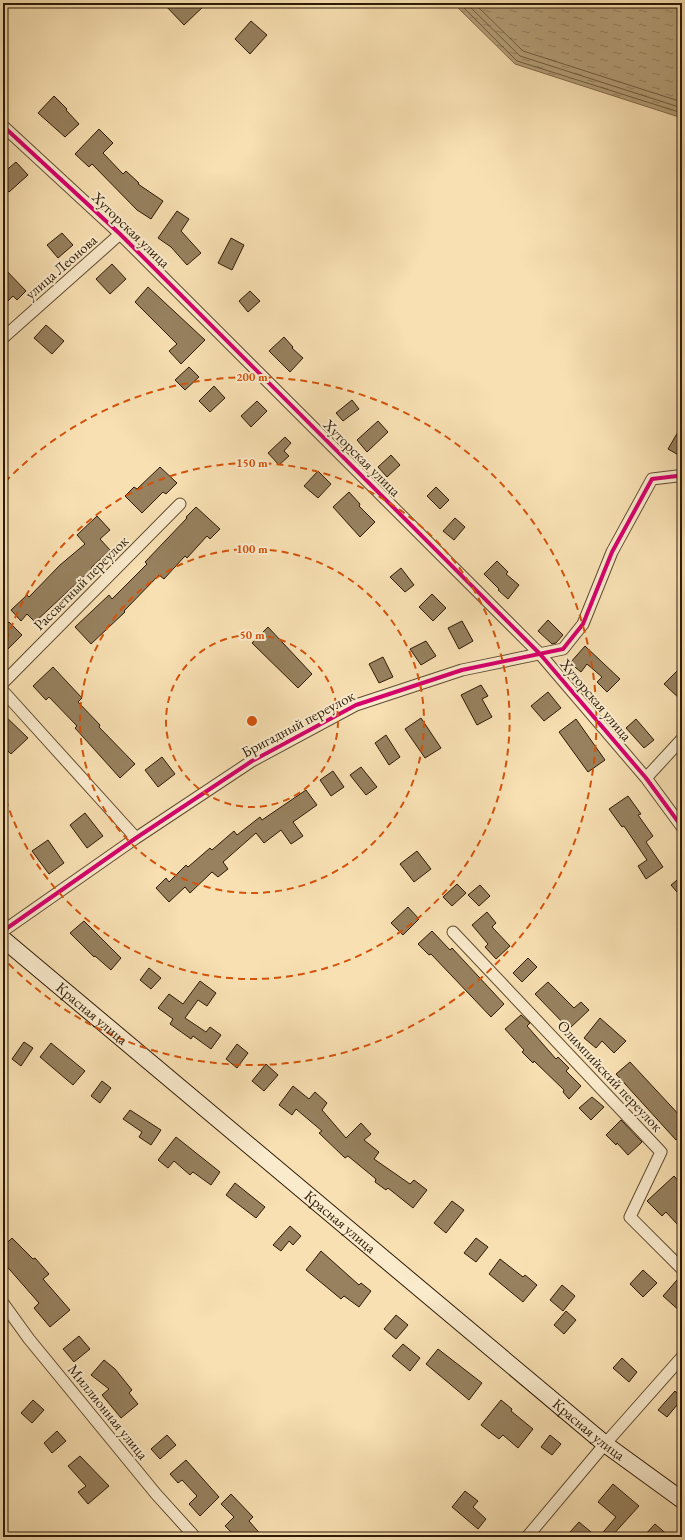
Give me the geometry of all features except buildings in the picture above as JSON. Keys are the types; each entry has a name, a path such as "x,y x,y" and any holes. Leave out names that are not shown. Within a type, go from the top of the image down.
{"main road":[{"name":"Красная улица","path":"3,939 605,1444 682,1500"}],"street":[{"name":"Хуторская улица","path":"3,126 120,234 540,654 646,778 682,827"},
{"name":"улица Леонова","path":"3,338 120,234"},
{"name":"Бригадный переулок","path":"3,931 136,838 252,761 356,705 462,670 563,649 583,624 612,552 652,479 677,476 682,478"},
{"name":"Рассветный переулок","path":"3,683 180,504"},
{"path":"3,691 136,838"},
{"path":"646,778 682,739"},
{"name":"Олимпийский переулок","path":"453,932 661,1152 630,1217 682,1269"},
{"name":"Миллионная улица","path":"3,1303 29,1339 146,1482 195,1537"},
{"path":"527,1537 605,1444 682,1357"}],"water":[{"path":"453,3 682,3 682,118 515,64"}],"cycle path":[{"path":"3,126 120,234 540,654 646,778 682,827"},
{"path":"3,931 136,838 252,761 356,705 462,670 563,649 583,624 612,552 652,479 677,476 682,478"}]}
